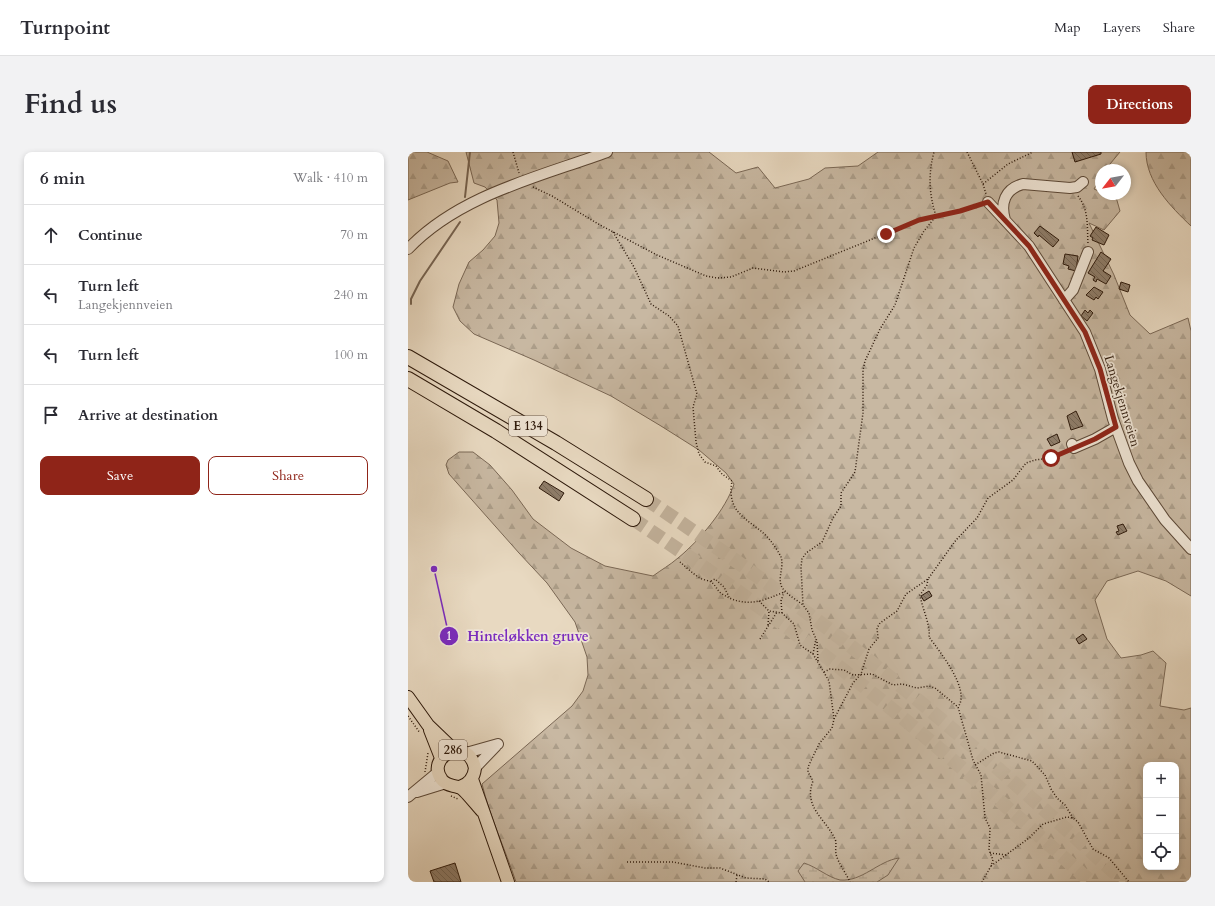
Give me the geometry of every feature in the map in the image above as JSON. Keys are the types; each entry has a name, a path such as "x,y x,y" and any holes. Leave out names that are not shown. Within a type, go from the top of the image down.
{"highway":[{"name":"E 134","path":"408,357 556,443 646,499"},
{"name":"E 134","path":"408,379 496,431 633,519"}],"main road":[{"name":"286","path":"408,697 428,725 441,758 438,772 446,784"},
{"name":"286","path":"428,725 460,752 472,759 473,773 482,811 495,841 508,882"},
{"name":"286","path":"441,758 447,753 460,752"},
{"path":"446,784 452,787 460,787 466,784 473,773"},
{"name":"286","path":"460,787 482,811"}],"street":[{"path":"408,249 427,231 452,214 487,195 607,152"},
{"path":"1005,220 1002,208 1003,201 1007,194 1017,186 1023,184 1070,188 1077,187 1083,182"},
{"name":"Langekjennveien","path":"988,202 994,211 1005,220 1029,246 1078,320 1092,348 1123,449 1138,481 1165,520 1191,549"},
{"path":"1064,300 1073,290 1088,252"},
{"path":"1073,446 1095,439 1116,427"},
{"path":"460,752 498,744 473,773"},
{"path":"412,794 438,772"},
{"path":"412,794 446,784"}],"path":[{"path":"513,152 522,183 552,196 613,232 657,255 706,276 717,278 731,277 753,268 784,272 794,271 919,220 960,211 988,202 983,184 967,152"},
{"path":"934,152 929,174 931,185 930,197 936,216"},
{"path":"983,184 1008,164 1033,152"},
{"path":"1070,188 1084,204 1087,214 1088,252"},
{"path":"803,605 804,600 800,567 802,559 806,553 822,542 832,518 839,511 841,493 855,472 863,413 863,370 865,361 880,329 895,305 914,248 924,231 936,216"},
{"path":"613,232 634,267 651,304 669,316 678,326 697,394 693,407 696,442 699,454 705,462 716,466 722,474 732,481 730,499 733,505 772,542 782,558 779,579 784,592 803,605 809,613 812,630 816,639 818,661"},
{"path":"850,882 836,856 836,840 823,818 813,808 810,792 813,782 808,772 808,767 819,744 832,728 834,719 853,683 861,674 869,649 878,638 877,628 880,623 897,610 906,594 928,579 956,540 977,518 985,501 1013,480 1026,463 1051,458 1073,446"},
{"path":"680,562 700,578 710,582 716,590 729,597 749,603 784,592"},
{"path":"710,582 715,579 721,583 729,597"},
{"path":"928,579 927,585 920,595 930,631 929,637 957,679 961,689 962,702 958,707"},
{"path":"782,613 781,601 784,592"},
{"path":"759,601 768,611 782,613 794,624 800,645 813,654 818,661 829,681 834,719"},
{"path":"768,611 768,625"},
{"path":"760,639 777,612"},
{"path":"813,654 816,639"},
{"path":"824,672 836,669 844,670 853,675 872,674 893,685 902,684 917,688 929,686 935,688 958,707 975,765 981,775 984,818 990,828 990,853 993,860 982,882"},
{"path":"975,765 994,753 999,752 1032,761 1045,775 1054,794 1065,805 1073,818 1082,827 1093,849 1108,858 1129,882"},
{"path":"991,866 1029,838 1043,824 1067,817 1073,818"},
{"path":"990,853 1006,856"},
{"path":"626,862 672,862 705,868 720,868 746,878 765,878 769,882"},
{"path":"736,882 737,875"}],"green space":[{"path":"408,152 427,152 448,161 458,182 450,183 408,200"},
{"path":"466,152 709,152 736,173 758,167 775,188 809,179 825,168 858,166 878,152 1120,152 1110,164 1095,164 1094,189 1095,200 1117,200 1120,211 1104,230 1089,223 1114,275 1130,315 1150,334 1188,318 1191,331 1191,596 1166,581 1138,571 1107,581 1095,600 1107,639 1121,658 1141,655 1153,651 1166,663 1160,706 1184,710 1191,708 1191,882 516,882 493,821 482,784 572,706 583,691 588,675 587,657 575,622 547,583 449,474 446,465 448,460 459,452 473,452 490,465 512,490 533,519 571,548 605,566 653,576 678,558 703,534 725,504 734,484 726,473 699,450 611,396 474,334 460,321 453,307 459,284 469,262 483,250 495,236 499,223 497,200 485,187 474,183"},
{"path":"1146,152 1191,152 1191,226 1168,202 1155,184 1150,174"},
{"path":"899,858 888,875 877,882 805,882 798,871 804,863 835,879 848,880 863,875 884,863"}],"building":[{"path":"1072,152 1101,152 1101,154 1075,162"},
{"path":"1040,226 1059,240 1053,247 1039,235 1038,237 1034,233"},
{"path":"1096,227 1109,235 1104,245 1092,240 1093,238 1090,236"},
{"path":"1101,252 1111,259 1103,271 1111,276 1106,284 1097,279 1096,282 1093,280 1095,277 1088,273"},
{"path":"1065,254 1078,256 1076,271 1068,269 1069,266 1063,264"},
{"path":"1121,282 1130,285 1128,292 1119,289"},
{"path":"1094,287 1103,292 1098,299 1096,297 1094,300 1086,295"},
{"path":"1085,310 1088,313 1090,310 1093,313 1087,321 1081,316"},
{"path":"1076,411 1083,426 1071,430 1067,416"},
{"path":"1057,434 1060,442 1051,446 1047,439"},
{"path":"544,481 564,493 559,501 539,488"},
{"path":"1123,524 1127,531 1118,535 1116,532 1119,531 1117,526"},
{"path":"929,591 932,596 924,601 921,596"},
{"path":"1083,634 1087,639 1079,644 1076,639"},
{"path":"455,863 461,882 434,882 430,871"}],"waterway":[{"path":"465,197 470,152"},
{"path":"411,304 411,299 420,281 460,222"}],"tunnel":[{"path":"646,499 776,590 871,662 930,710 1125,882"},
{"path":"633,519 749,599 862,685 949,757 1091,882"}],"place":[{"name":"Hinteløkken gruve","path":"434,569"}],"route":[{"path":"886,234 919,220 960,211 988,202 994,211 1005,220 1029,246 1085,332 1102,374 1116,427 1095,439 1061,455 1051,458"}]}
